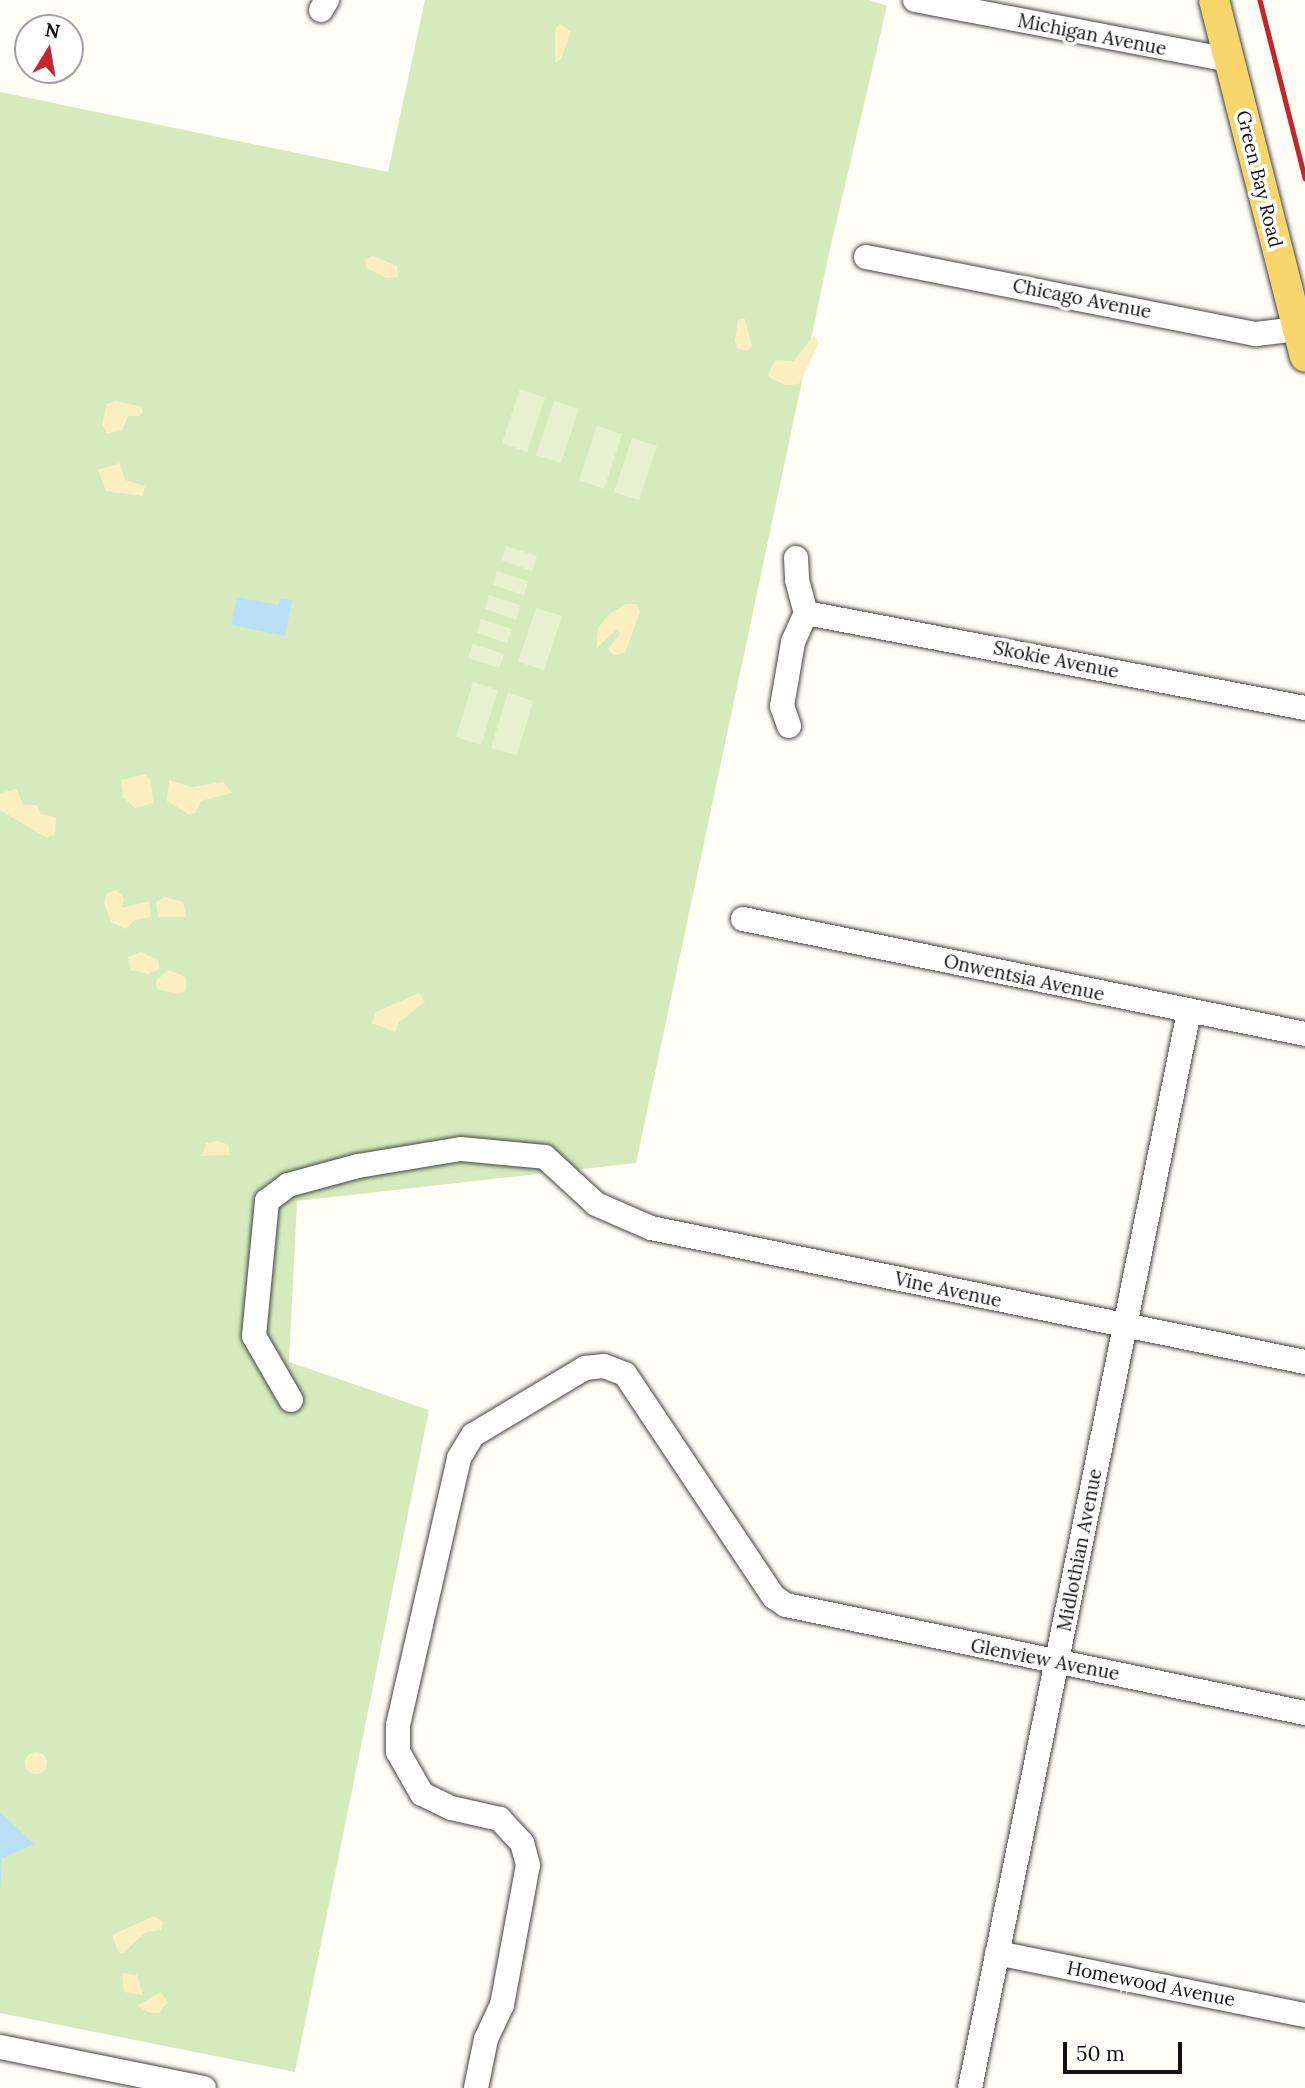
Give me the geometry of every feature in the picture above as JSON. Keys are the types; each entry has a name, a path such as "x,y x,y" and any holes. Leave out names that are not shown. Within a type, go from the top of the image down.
{"main road":[{"name":"Green Bay Road","path":"1214,0 1301,343"}],"street":[{"name":"Michigan Avenue","path":"915,0 1229,60"},
{"name":"Chicago Avenue","path":"866,257 1301,343"},
{"path":"789,726 782,706 793,642 806,612 797,580 796,558"},
{"name":"Skokie Avenue","path":"806,612 1305,708"},
{"name":"Onwentsia Avenue","path":"743,919 1305,1034"},
{"name":"Midlothian Avenue","path":"970,2088 1189,1012"},
{"name":"Vine Avenue","path":"291,1400 254,1336 267,1201 288,1185 334,1172 461,1149 545,1157 596,1204 651,1228 1305,1362"},
{"name":"Glenview Avenue","path":"476,2088 486,2039 502,2005 528,1865 522,1843 500,1819 451,1808 422,1794 398,1752 398,1725 459,1458 473,1435 585,1368 604,1366 625,1374 774,1597 786,1605 1305,1713"},
{"name":"Homewood Avenue","path":"998,1953 1305,2015"},
{"path":"0,2047 204,2088"}],"green space":[{"path":"425,0 869,0 887,6 830,249 636,1163 297,1201 289,1362 429,1410 295,2072 0,2013 0,92 388,172"},
{"path":"520,389 545,398 527,452 502,443"},
{"path":"554,401 579,409 561,463 536,455"},
{"path":"597,426 622,434 604,489 579,480"},
{"path":"632,438 657,446 639,500 614,492"},
{"path":"506,546 537,556 532,571 501,560"},
{"path":"497,571 528,581 524,595 493,585"},
{"path":"489,595 520,605 516,620 485,609"},
{"path":"536,608 562,616 544,670 518,662"},
{"path":"481,619 512,629 507,643 477,633"},
{"path":"473,644 504,654 499,668 468,658"},
{"path":"473,682 498,690 481,745 456,737"},
{"path":"508,693 533,701 517,755 491,748"}],"sand":[{"path":"560,23 571,32 561,59 555,63 555,29"},
{"path":"373,256 397,266 398,277 387,278 366,268 365,260"},
{"path":"745,319 752,347 747,351 737,348 735,340 738,320"},
{"path":"814,335 819,343 799,384 786,385 768,375 775,360 794,361"},
{"path":"115,401 140,406 143,411 140,416 128,416 122,431 107,433 102,424 107,404"},
{"path":"120,463 125,480 145,486 143,496 106,491 98,470"},
{"path":"626,604 636,604 640,612 625,653 614,655 608,649 620,634 617,629 596,649 598,628 609,614"},
{"path":"145,774 151,781 153,803 135,808 123,797 121,780"},
{"path":"169,780 192,787 223,782 232,793 201,801 195,813 188,814 167,801"},
{"path":"17,789 23,805 37,805 41,814 56,817 55,834 47,838 0,810 0,793"},
{"path":"116,890 124,898 122,908 149,901 151,917 134,920 126,929 111,922 104,903 107,893"},
{"path":"165,897 183,902 186,917 158,917 156,902"},
{"path":"141,952 158,960 159,969 148,974 131,970 128,957"},
{"path":"168,970 186,977 186,991 178,994 157,989 156,981"},
{"path":"419,993 425,1002 399,1022 395,1032 372,1023 376,1012"},
{"path":"218,1141 229,1145 229,1155 202,1156 206,1143"},
{"path":"36,1752 44,1755 47,1763 44,1771 36,1774 28,1771 25,1763 28,1755"},
{"path":"154,1916 163,1922 161,1930 146,1932 123,1953 118,1952 112,1935"},
{"path":"122,1973 137,1975 143,1995 124,1992"},
{"path":"160,1992 168,2002 159,2013 150,2013 138,2006"}],"water":[{"path":"237,597 278,605 281,598 292,600 285,636 231,625"},
{"path":"0,1812 34,1844 2,1858 0,1893"}],"railway":[{"path":"1260,0 1305,178"}]}
